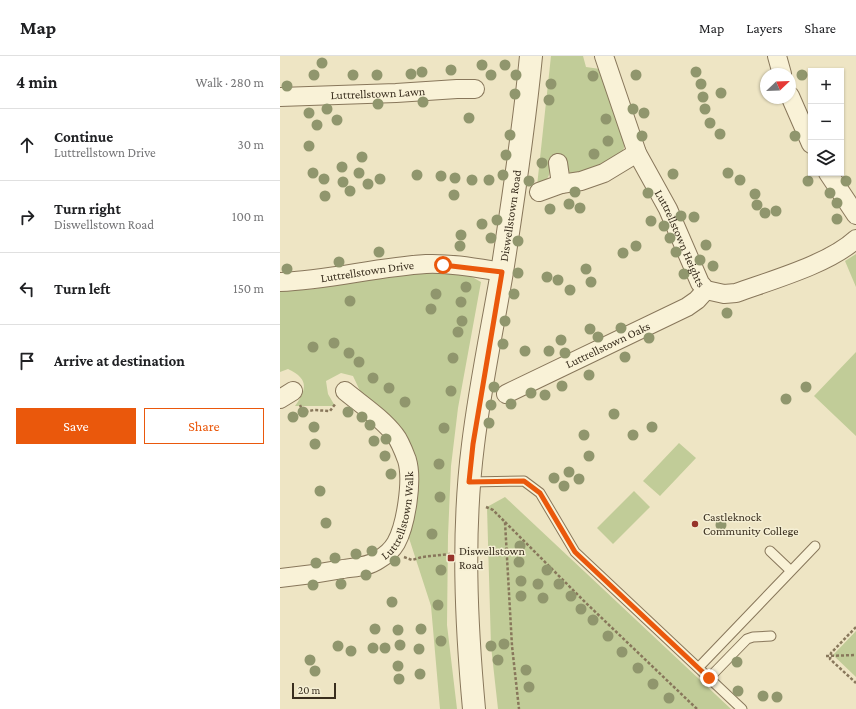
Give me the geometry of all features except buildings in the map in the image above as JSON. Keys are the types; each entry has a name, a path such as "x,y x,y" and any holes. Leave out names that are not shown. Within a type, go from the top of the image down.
{"street":[{"name":"Diswellstown Road","path":"474,709 467,611 466,553 469,482 473,444 502,272 531,56"},
{"path":"777,56 780,68"},
{"name":"Luttrellstown Heights","path":"598,57 637,153 668,209 700,283 706,290 724,294 736,293 814,264 834,254 856,239"},
{"name":"Luttrellstown Lawn","path":"280,97 475,89"},
{"path":"794,104 809,140"},
{"path":"540,192 561,184 581,181 604,174 637,153"},
{"path":"558,163 561,184"},
{"path":"830,176 856,215"},
{"name":"Luttrellstown Drive","path":"280,282 312,280 427,264 459,266 502,272"},
{"name":"Luttrellstown Oaks","path":"506,394 687,307 697,300 706,290"},
{"name":"Luttrellstown Walk","path":"280,578 363,566 378,561 393,547 401,530 409,486 407,461 396,436 382,420 345,391"}],"lane":[{"path":"469,482 524,481 540,493 575,552 742,709"},
{"path":"699,668 815,546"},
{"path":"770,551 791,571"},
{"path":"709,678 747,639 753,637 771,636"}],"path":[{"path":"287,395 303,412 314,410 330,411 345,391"},
{"path":"486,507 493,510 586,603 697,709"},
{"path":"505,522 512,646 519,709"},
{"path":"393,547 402,556 412,560 422,557 466,553"},
{"path":"830,656 831,653 856,627"},
{"path":"826,656 856,655"},
{"path":"830,656 830,659 856,683"}],"green space":[{"path":"551,56 583,56 586,67 600,69 625,141 624,149 620,156 614,161 589,171 573,175 565,166 550,161 550,170 547,179 537,186"},
{"path":"856,254 856,287 845,261"},
{"path":"418,271 467,275 481,282 458,408 451,466 448,536 447,625 457,709 440,709 431,606 408,535 401,431 377,404 361,393 353,376 341,373 326,381 328,394 335,406 295,406 304,389 303,381 295,373 288,369 280,372 280,291 314,289"},
{"path":"856,352 856,436 814,396"},
{"path":"679,443 696,458 660,496 643,481"},
{"path":"634,491 650,507 613,544 597,528"},
{"path":"505,497 731,709 498,709 491,646 487,507"},
{"path":"856,631 856,677 833,655"}],"place":[{"name":"Castleknock Community College","path":"695,524"},
{"name":"Diswellstown Road","path":"451,558"}],"route":[{"path":"443,265 502,272 473,444 469,482 524,481 540,493 575,552 709,678"}]}
